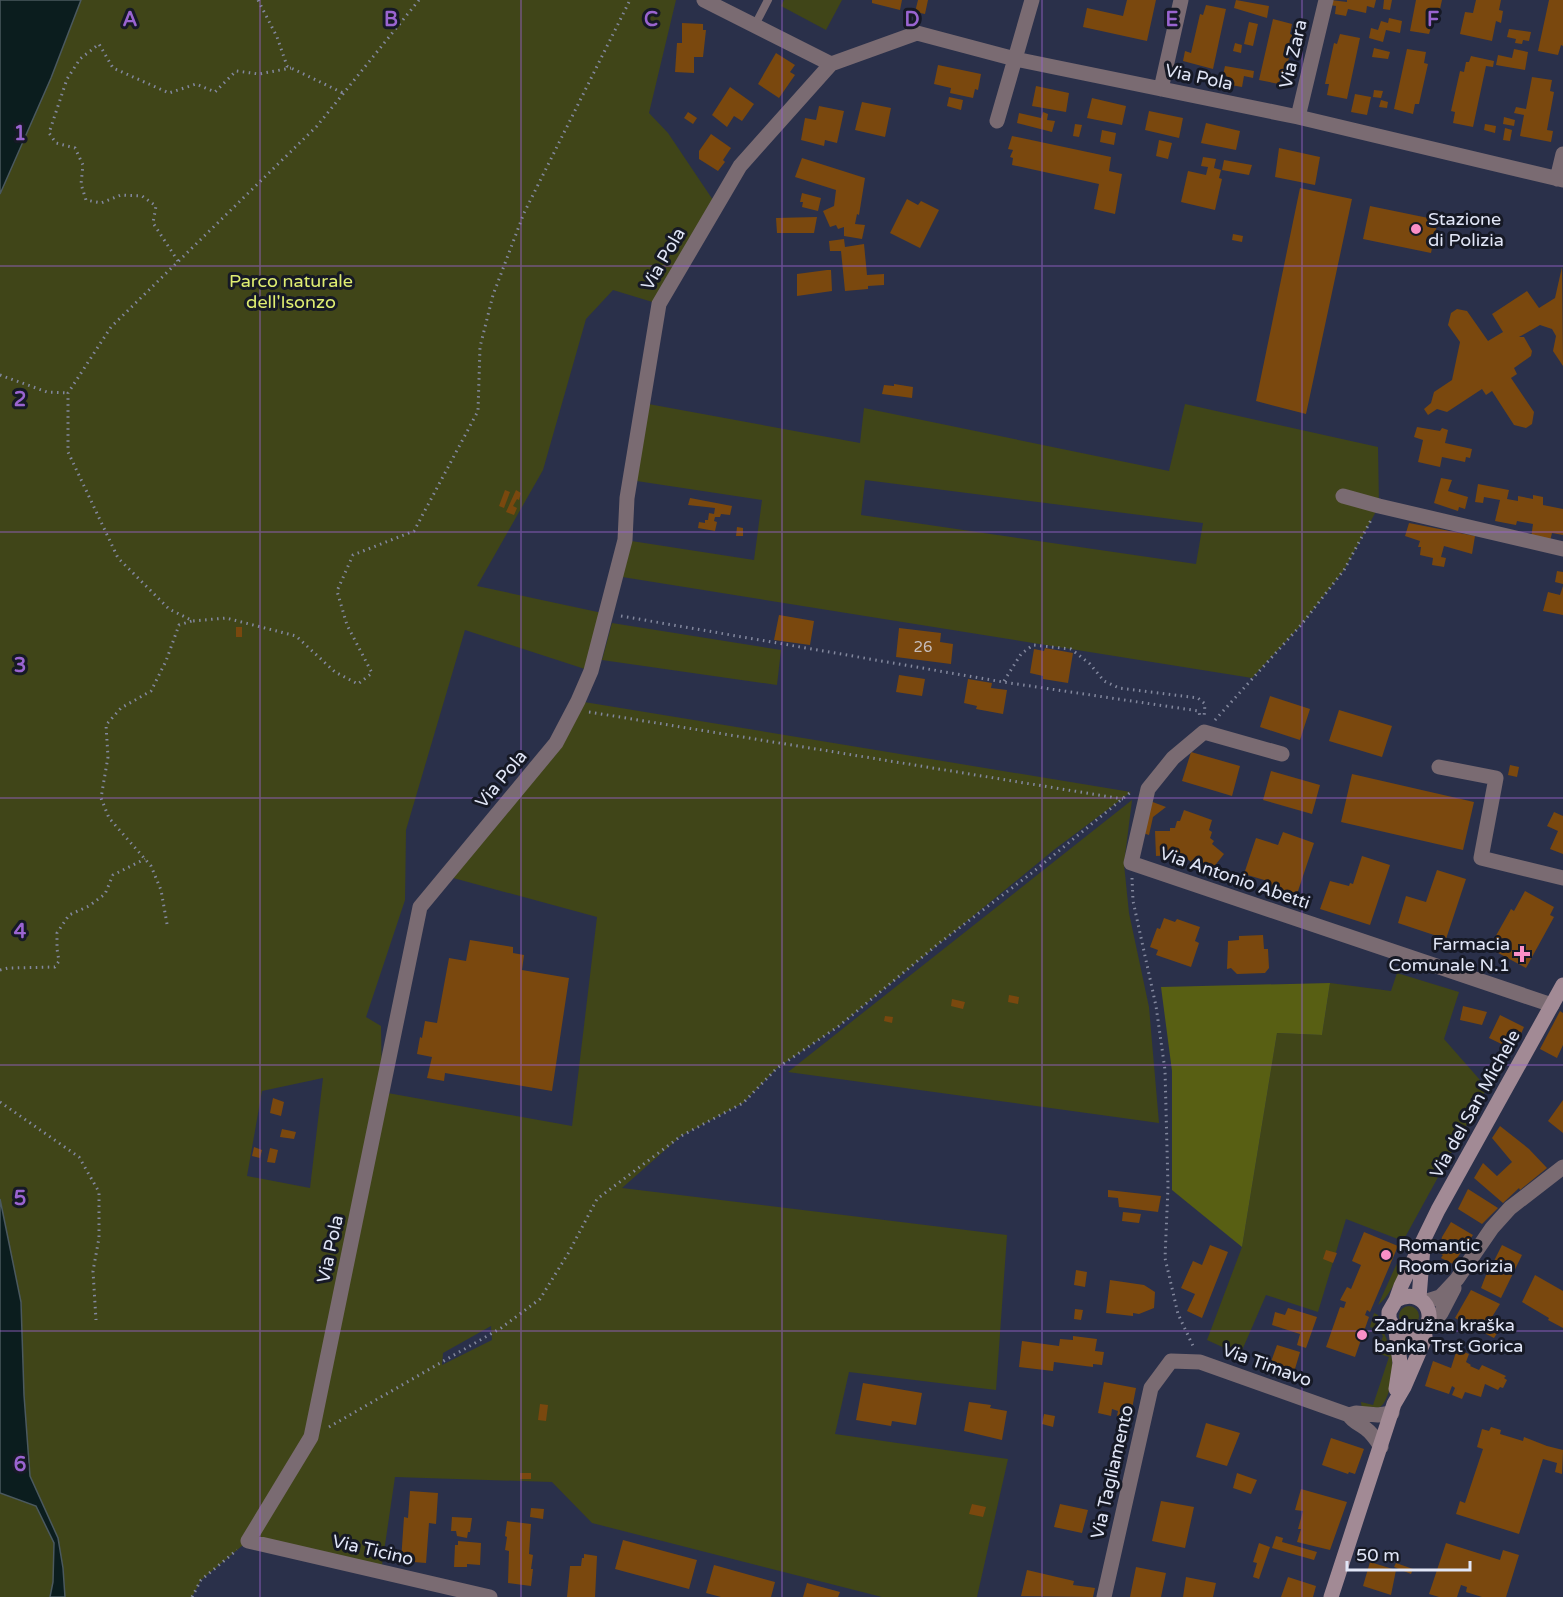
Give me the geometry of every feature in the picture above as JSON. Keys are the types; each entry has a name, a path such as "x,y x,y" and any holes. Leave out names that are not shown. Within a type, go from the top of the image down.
{"main road":[{"name":"Via del San Michele","path":"1331,1597 1393,1408 1400,1363 1396,1331 1389,1319 1392,1306 1438,1210 1563,985"},
{"name":"Via del San Michele","path":"1393,1408 1425,1336 1428,1307 1421,1300 1423,1243"},
{"path":"1396,1300 1411,1296 1421,1300"},
{"path":"1396,1331 1409,1336 1426,1326"}],"street":[{"path":"704,0 831,64"},
{"path":"997,121 1032,0"},
{"path":"1161,89 1181,0"},
{"name":"Via Zara","path":"1298,117 1326,0"},
{"name":"Via Pola","path":"248,1541 311,1437 420,907 556,743 573,710 591,671 625,540 627,498 659,304 740,166 831,64 917,33 1015,59 1298,117 1560,179"},
{"path":"1560,179 1563,154"},
{"path":"1343,496 1563,549"},
{"path":"1204,732 1282,754"},
{"name":"Via Antonio Abetti","path":"1204,732 1173,758 1148,789 1131,863 1552,1005"},
{"path":"1439,767 1496,778 1482,858 1563,878"},
{"path":"1421,1300 1440,1297 1457,1279 1492,1228 1510,1208 1563,1167"},
{"path":"1426,1326 1441,1313 1451,1296 1457,1279"},
{"name":"Via Timavo","path":"1171,1361 1200,1362 1349,1415 1356,1413 1378,1416 1393,1408"},
{"name":"Via Tagliamento","path":"1104,1597 1151,1388 1171,1361"},
{"name":"Via Timavo","path":"1349,1415 1352,1421 1362,1425 1374,1436 1381,1447"},
{"name":"Via Ticino","path":"248,1541 490,1597"}],"lane":[{"path":"754,25 768,0"}],"path":[{"path":"258,0 277,37 287,66 344,93"},
{"path":"193,621 169,609 118,558 68,452 68,393 111,327 316,126 419,0"},
{"path":"167,924 161,890 151,866 109,818 101,798 108,757 106,725 122,708 151,691 166,661 179,625 193,621 226,618 296,636 335,672 358,684 372,673 347,625 337,591 353,555 414,531 478,411 480,347 493,295 520,224 630,0"},
{"path":"178,261 153,223 156,206 142,196 121,195 101,203 86,200 81,184 83,165 75,148 56,143 49,133 67,79 80,59 99,44 113,68 169,93 196,84 215,92 236,71 259,74 291,68"},
{"path":"0,375 47,392 68,393"},
{"path":"1204,732 1301,625 1344,570 1379,506"},
{"path":"607,614 1004,682 1198,711 1204,732"},
{"path":"1004,682 1021,654 1034,645 1071,650 1090,664 1104,681 1119,688 1198,698 1205,704 1204,732"},
{"path":"573,710 1123,798"},
{"path":"311,1437 501,1328 540,1299 597,1199 681,1136 743,1103 777,1068 839,1026 938,944 1033,872 1140,785"},
{"path":"0,970 55,967 59,961 57,933 69,915 89,906 105,894 113,875 145,859"},
{"path":"1131,863 1133,901 1156,1006 1165,1070 1168,1186 1165,1258 1178,1314 1200,1362"},
{"path":"0,1102 79,1157 99,1192 99,1238 93,1271 96,1320"},
{"path":"192,1597 201,1580 248,1541"}],"green space":[{"name":"Parco naturale dell'Isonzo","path":"81,0 676,0 649,113 668,133 717,206 659,304 613,290 586,319 543,470 477,586 607,614 591,671 465,630 406,830 405,900 366,1017 381,1026 382,1092 572,1126 597,917 446,876 556,743 578,701 1131,792 1055,849 839,1026 777,1068 743,1103 681,1136 622,1188 1007,1235 996,1390 849,1372 835,1434 1008,1459 977,1597 882,1597 592,1523 552,1482 395,1477 381,1572 248,1541 201,1580 192,1597 65,1597 58,1538 30,1476 24,1395 21,1302 0,1199 0,194 51,78","holes":["323,1078 310,1188 247,1176 262,1091","491,1326 492,1340 442,1365 443,1353"]},
{"path":"784,0 842,0 826,30 781,6"},
{"path":"643,403 860,443 864,408 1169,471 1185,404 1378,447 1379,506 1344,570 1301,625 1252,678 616,576 625,540 754,560 762,500 630,480","holes":["865,480 1203,523 1196,564 861,515"]},
{"path":"612,623 781,650 777,685 602,660"},
{"path":"1132,800 1124,864 1129,913 1149,1007 1159,1123 788,1072"},
{"path":"1397,973 1459,992 1444,1039 1487,1088 1403,1241 1346,1219 1318,1312 1266,1295 1240,1355 1207,1340 1242,1247 1277,1033 1322,1035 1330,983 1391,991"},
{"path":"1330,983 1322,1035 1277,1033 1242,1247 1172,1190 1172,1071 1161,987"},
{"path":"1398,1261 1404,1264 1396,1281 1378,1305"},
{"path":"1409,1306 1416,1309 1419,1316 1416,1323 1409,1326 1402,1323 1399,1316 1402,1309"},
{"path":"1374,1313 1378,1315 1388,1342 1392,1375 1384,1403 1376,1409 1362,1409 1361,1402 1373,1405 1389,1357 1377,1353 1383,1336 1379,1330 1370,1327"},
{"path":"0,1493 36,1506 54,1543 53,1582 50,1597 0,1597"}],"shaded area":[{"path":"0,0 81,0 51,78 0,194"},
{"path":"0,1199 21,1302 24,1395 30,1476 58,1538 65,1597 50,1597 53,1582 54,1543 36,1506 0,1493"}],"building":[{"path":"872,0 902,0 900,10 872,3"},
{"path":"918,0 928,0 925,14 915,12"},
{"path":"1127,0 1156,0 1147,41 1083,27 1087,8 1123,16"},
{"path":"1236,0 1269,6 1267,18 1234,8"},
{"path":"1331,0 1347,2 1347,0 1376,0 1374,8 1367,6 1366,13 1348,9 1346,16 1335,14 1336,6 1330,5"},
{"path":"1384,0 1392,0 1390,10 1383,9"},
{"path":"1416,0 1442,0 1438,18 1434,18 1429,34 1410,31"},
{"path":"1476,0 1501,0 1499,10 1503,11 1501,23 1496,21 1492,41 1460,34 1465,12 1473,13"},
{"path":"1549,0 1563,0 1563,46 1561,45 1558,55 1538,51"},
{"path":"1206,5 1226,9 1213,69 1183,61 1185,51 1191,53 1200,14 1203,15"},
{"path":"1389,18 1402,21 1400,33 1386,30 1383,42 1369,38 1371,28 1378,30 1381,21 1388,23"},
{"path":"1273,19 1292,24 1290,34 1294,35 1285,75 1281,75 1279,84 1259,80"},
{"path":"1249,22 1258,24 1253,46 1244,44"},
{"path":"682,23 703,24 703,30 706,30 703,57 694,57 694,73 675,72 677,43 682,43"},
{"path":"1509,29 1531,32 1529,41 1523,40 1522,44 1515,43 1516,39 1507,37"},
{"path":"1340,34 1360,38 1347,99 1327,95 1329,84 1325,84 1334,43 1337,44"},
{"path":"1235,43 1242,45 1241,53 1233,51"},
{"path":"1374,48 1390,52 1388,59 1372,57"},
{"path":"1407,49 1426,52 1424,63 1428,64 1419,104 1415,104 1413,114 1394,109"},
{"path":"1514,49 1528,52 1525,70 1496,65 1498,55 1512,58"},
{"path":"776,53 795,65 790,72 795,75 779,98 758,84"},
{"path":"1471,56 1494,61 1493,67 1486,66 1473,127 1453,123 1455,112 1451,111 1460,71 1464,72 1466,62 1469,62"},
{"path":"938,65 981,74 978,90 975,89 973,98 950,93 951,88 934,84"},
{"path":"1225,66 1254,71 1253,78 1244,76 1242,87 1225,84 1227,76 1223,75"},
{"path":"1532,77 1552,80 1550,91 1554,92 1547,130 1553,131 1551,142 1520,136 1524,115 1514,113 1516,107 1526,109"},
{"path":"1036,86 1069,93 1066,112 1032,106"},
{"path":"730,87 754,104 742,121 734,116 727,127 712,115"},
{"path":"1374,90 1383,91 1381,98 1373,97"},
{"path":"1355,94 1371,97 1367,115 1351,112"},
{"path":"949,97 963,100 961,110 947,106"},
{"path":"1092,98 1126,106 1122,125 1087,118"},
{"path":"1381,100 1388,102 1387,108 1379,107"},
{"path":"862,102 891,108 885,137 855,130"},
{"path":"819,106 844,111 837,143 825,140 824,146 801,140 805,118 816,120"},
{"path":"1149,111 1183,118 1179,138 1145,130"},
{"path":"688,112 697,118 693,124 684,118"},
{"path":"1043,112 1048,114 1047,120 1055,121 1052,132 1017,123 1019,113 1041,118"},
{"path":"1504,117 1515,120 1514,126 1503,124"},
{"path":"1206,123 1240,131 1236,150 1201,143"},
{"path":"1075,124 1082,125 1079,137 1073,136"},
{"path":"1485,124 1496,126 1495,133 1484,130"},
{"path":"1505,128 1512,130 1510,141 1503,140"},
{"path":"1102,130 1116,133 1114,145 1100,142"},
{"path":"711,134 731,148 718,171 699,159 699,151"},
{"path":"1012,136 1111,157 1109,171 1122,174 1115,214 1094,209 1099,184 1012,165 1013,158 1010,157 1013,150 1008,149"},
{"path":"1159,140 1172,143 1168,159 1156,156"},
{"path":"1279,148 1320,157 1315,185 1275,177"},
{"path":"1203,157 1216,159 1214,168 1221,170 1219,178 1222,179 1215,210 1181,202 1188,171 1206,175 1208,167 1201,166"},
{"path":"802,158 865,178 859,215 857,214 855,224 865,225 862,239 844,236 844,227 838,229 836,225 830,227 823,211 834,206 836,190 795,177"},
{"path":"1224,160 1252,165 1249,175 1222,170"},
{"path":"1300,188 1352,199 1306,414 1256,401"},
{"path":"802,193 821,198 818,211 802,207 803,202 800,202"},
{"path":"907,199 918,205 921,201 939,210 920,248 890,233"},
{"path":"1370,206 1438,220 1431,253 1363,239"},
{"path":"817,217 814,233 777,233 776,218"},
{"path":"1233,234 1243,236 1242,242 1232,240"},
{"path":"844,239 845,247 864,244 867,275 884,274 884,285 845,291 841,251 830,251 829,241"},
{"path":"1562,267 1563,366 1553,351 1556,336 1552,329 1540,325 1519,337 1524,337 1532,351 1531,356 1514,368 1517,374 1511,378 1534,412 1532,424 1526,428 1514,425 1492,391 1486,395 1482,389 1447,412 1437,409 1428,415 1424,409 1431,403 1434,392 1452,380 1460,342 1448,325 1451,313 1457,309 1467,311 1488,341 1503,332 1492,314 1527,291 1539,308 1555,298"},
{"path":"831,270 832,291 797,296 797,274"},
{"path":"894,384 913,387 912,398 882,394 884,385 894,386"},
{"path":"1417,427 1448,430 1445,443 1472,449 1470,458 1466,457 1465,462 1442,457 1440,467 1418,462 1423,440 1414,437"},
{"path":"1441,478 1452,480 1448,491 1468,497 1465,509 1459,507 1458,511 1434,503"},
{"path":"1478,484 1509,490 1507,499 1518,501 1518,496 1533,499 1533,495 1543,497 1543,505 1563,509 1563,535 1552,533 1550,541 1531,538 1533,524 1517,521 1516,525 1495,521 1500,500 1484,497 1483,503 1475,502"},
{"path":"505,490 510,492 504,508 499,506"},
{"path":"516,490 521,493 519,500 517,499 513,506 517,508 514,515 506,512"},
{"path":"690,498 732,506 730,515 721,514 720,517 715,517 714,521 717,522 715,531 698,528 699,522 705,523 705,520 708,520 709,513 714,514 715,508 688,505"},
{"path":"1409,523 1475,536 1472,554 1444,546 1441,557 1446,558 1444,567 1432,565 1433,558 1420,555 1421,547 1418,547 1420,541 1405,536"},
{"path":"737,527 743,528 743,536 736,536"},
{"path":"1557,571 1563,572 1563,584 1555,582"},
{"path":"1563,586 1563,615 1543,611 1548,592 1560,595"},
{"path":"779,615 814,621 810,645 774,640"},
{"path":"236,627 242,627 242,637 236,637"},
{"path":"899,628 941,633 940,642 953,644 951,664 896,657"},
{"path":"1045,648 1073,653 1068,683 1043,679 1043,676 1030,673 1034,649 1044,651"},
{"path":"899,675 925,679 922,696 896,692"},
{"path":"968,679 992,683 991,688 1007,690 1003,714 976,709 977,706 964,703"},
{"path":"1270,696 1310,709 1300,740 1260,727"},
{"path":"1339,710 1392,726 1382,757 1329,741"},
{"path":"1191,752 1240,766 1232,796 1182,781"},
{"path":"1510,765 1519,767 1517,777 1508,775"},
{"path":"1271,771 1320,785 1312,814 1263,800"},
{"path":"1352,774 1474,802 1463,850 1341,822"},
{"path":"1150,801 1166,807 1153,817 1149,835 1140,832"},
{"path":"1184,810 1212,820 1209,830 1212,832 1210,838 1214,841 1212,844 1224,854 1209,873 1184,856 1156,856 1155,831 1170,831 1170,828 1175,828"},
{"path":"1554,812 1563,816 1563,854 1550,849 1558,831 1547,826"},
{"path":"1283,832 1314,843 1295,900 1267,892 1271,882 1244,874 1256,838 1278,845"},
{"path":"1362,856 1390,865 1370,925 1320,909 1330,881 1349,886 1350,883 1353,884"},
{"path":"1437,870 1466,879 1446,939 1398,923 1406,896 1426,902"},
{"path":"1525,891 1554,907 1550,915 1554,917 1526,968 1489,948 1511,909 1514,911"},
{"path":"1164,918 1175,922 1177,919 1200,927 1195,941 1199,943 1191,967 1156,955 1158,950 1150,947 1157,928 1160,929"},
{"path":"1263,935 1264,949 1268,949 1269,968 1265,973 1237,974 1231,968 1227,969 1228,941 1239,940 1239,936"},
{"path":"470,940 513,947 513,953 524,955 522,970 569,978 552,1091 445,1073 444,1081 427,1078 432,1057 417,1054 420,1037 422,1038 425,1021 437,1023 449,958 466,961"},
{"path":"1009,995 1019,997 1018,1004 1008,1002"},
{"path":"952,999 965,1002 963,1009 951,1006"},
{"path":"1463,1006 1487,1012 1482,1025 1460,1020"},
{"path":"1560,1011 1563,1013 1563,1045 1557,1058 1540,1049"},
{"path":"1500,1015 1524,1027 1514,1050 1489,1038"},
{"path":"885,1016 893,1017 892,1023 884,1021"},
{"path":"273,1098 284,1102 281,1116 270,1113"},
{"path":"1563,1100 1563,1133 1548,1121"},
{"path":"1500,1126 1529,1149 1547,1168 1503,1203 1474,1178 1483,1163 1497,1176 1512,1162 1492,1138"},
{"path":"282,1129 296,1132 294,1139 280,1137"},
{"path":"254,1147 262,1150 260,1158 252,1156"},
{"path":"270,1148 278,1150 275,1163 267,1162"},
{"path":"1468,1189 1498,1208 1482,1224 1458,1209"},
{"path":"1108,1190 1161,1196 1158,1212 1119,1207 1118,1198 1108,1197"},
{"path":"1123,1212 1141,1214 1139,1223 1122,1221"},
{"path":"1451,1222 1473,1235 1453,1264 1441,1258 1443,1255 1439,1253 1442,1237"},
{"path":"1364,1232 1398,1246 1370,1312 1367,1310 1365,1315 1369,1317 1355,1357 1326,1347 1340,1307 1344,1308 1346,1302 1340,1300 1347,1287 1351,1289 1361,1265 1352,1261"},
{"path":"1210,1245 1228,1252 1202,1318 1187,1311 1195,1294 1181,1288 1193,1261 1202,1265"},
{"path":"1502,1245 1522,1255 1501,1298 1481,1288 1491,1262 1493,1263"},
{"path":"1326,1250 1337,1253 1333,1263 1323,1259"},
{"path":"1076,1270 1087,1272 1085,1287 1074,1285"},
{"path":"1535,1275 1563,1291 1563,1328 1522,1302"},
{"path":"1110,1280 1144,1285 1155,1292 1154,1308 1139,1314 1133,1313 1133,1316 1106,1313"},
{"path":"1471,1290 1500,1304 1492,1317 1503,1324 1494,1338 1455,1318"},
{"path":"1288,1308 1317,1317 1306,1348 1297,1345 1300,1334 1272,1325 1275,1312 1285,1315"},
{"path":"1075,1309 1083,1310 1081,1320 1074,1319"},
{"path":"1073,1336 1097,1339 1095,1351 1104,1352 1102,1365 1093,1364 1093,1367 1054,1362 1053,1371 1019,1367 1022,1341 1059,1346 1060,1339 1073,1340"},
{"path":"1277,1345 1300,1352 1292,1379 1268,1370"},
{"path":"1457,1349 1469,1354 1466,1362 1470,1366 1479,1370 1482,1365 1506,1376 1504,1378 1507,1380 1503,1388 1500,1387 1498,1390 1485,1384 1481,1397 1465,1392 1462,1399 1452,1395 1455,1388 1452,1386 1449,1394 1425,1386 1433,1361 1451,1368"},
{"path":"1104,1382 1136,1388 1130,1419 1117,1416 1118,1411 1112,1409 1111,1416 1098,1413"},
{"path":"863,1383 922,1393 916,1425 892,1421 891,1426 856,1420"},
{"path":"969,1402 991,1405 990,1408 1007,1411 1002,1440 964,1431"},
{"path":"540,1404 548,1405 546,1421 538,1420"},
{"path":"1044,1414 1055,1416 1053,1427 1042,1424"},
{"path":"1206,1423 1240,1433 1227,1466 1196,1457"},
{"path":"1491,1427 1501,1430 1500,1434 1523,1441 1524,1437 1563,1450 1562,1474 1555,1472 1557,1463 1543,1459 1519,1534 1456,1514 1460,1501 1465,1503 1483,1449 1477,1447 1482,1429 1489,1431"},
{"path":"1331,1438 1364,1449 1355,1474 1349,1472 1348,1474 1322,1465"},
{"path":"520,1473 531,1473 531,1479 520,1479"},
{"path":"1237,1473 1257,1480 1251,1494 1233,1488"},
{"path":"1301,1489 1347,1502 1330,1550 1297,1542 1303,1511 1295,1510"},
{"path":"410,1491 438,1493 436,1524 429,1523 426,1563 401,1561 404,1517 408,1518"},
{"path":"1161,1501 1194,1507 1185,1548 1152,1541"},
{"path":"972,1504 986,1507 983,1517 969,1514"},
{"path":"1060,1504 1088,1510 1082,1533 1054,1527"},
{"path":"531,1508 544,1509 543,1519 530,1517"},
{"path":"452,1517 472,1518 467,1538 457,1536 456,1531 451,1531"},
{"path":"507,1521 531,1524 529,1554 533,1555 531,1569 533,1569 531,1586 508,1583 509,1551 505,1550"},
{"path":"1276,1536 1283,1538 1282,1542 1317,1552 1314,1560 1272,1548"},
{"path":"623,1540 697,1560 689,1589 615,1569"},
{"path":"458,1541 481,1543 480,1565 467,1564 467,1567 454,1567 455,1545 458,1545"},
{"path":"1259,1543 1270,1547 1259,1579 1253,1577 1257,1563 1253,1562"},
{"path":"1446,1543 1500,1560 1503,1550 1519,1555 1506,1597 1482,1597 1466,1592 1467,1587 1461,1585 1457,1597 1439,1597 1429,1594"},
{"path":"584,1554 597,1556 595,1597 567,1597 570,1566 581,1566"},
{"path":"1370,1562 1396,1570 1391,1595 1363,1586"},
{"path":"1396,1563 1413,1569 1411,1574 1394,1567"},
{"path":"714,1565 775,1582 771,1597 721,1597 706,1593"},
{"path":"1136,1567 1166,1573 1161,1597 1130,1597"},
{"path":"1027,1570 1074,1581 1073,1585 1095,1588 1093,1597 1021,1596"},
{"path":"1186,1577 1216,1583 1213,1597 1183,1597"},
{"path":"1288,1577 1316,1586 1313,1597 1281,1597"},
{"path":"807,1583 840,1592 838,1597 803,1597"}],"place":[{"name":"Stazione di Polizia","path":"1416,229"},
{"name":"Farmacia Comunale N.1","path":"1522,954"},
{"name":"Romantic Room Gorizia","path":"1386,1255"},
{"name":"Zadružna kraška banka Trst Gorica","path":"1362,1335"}]}
